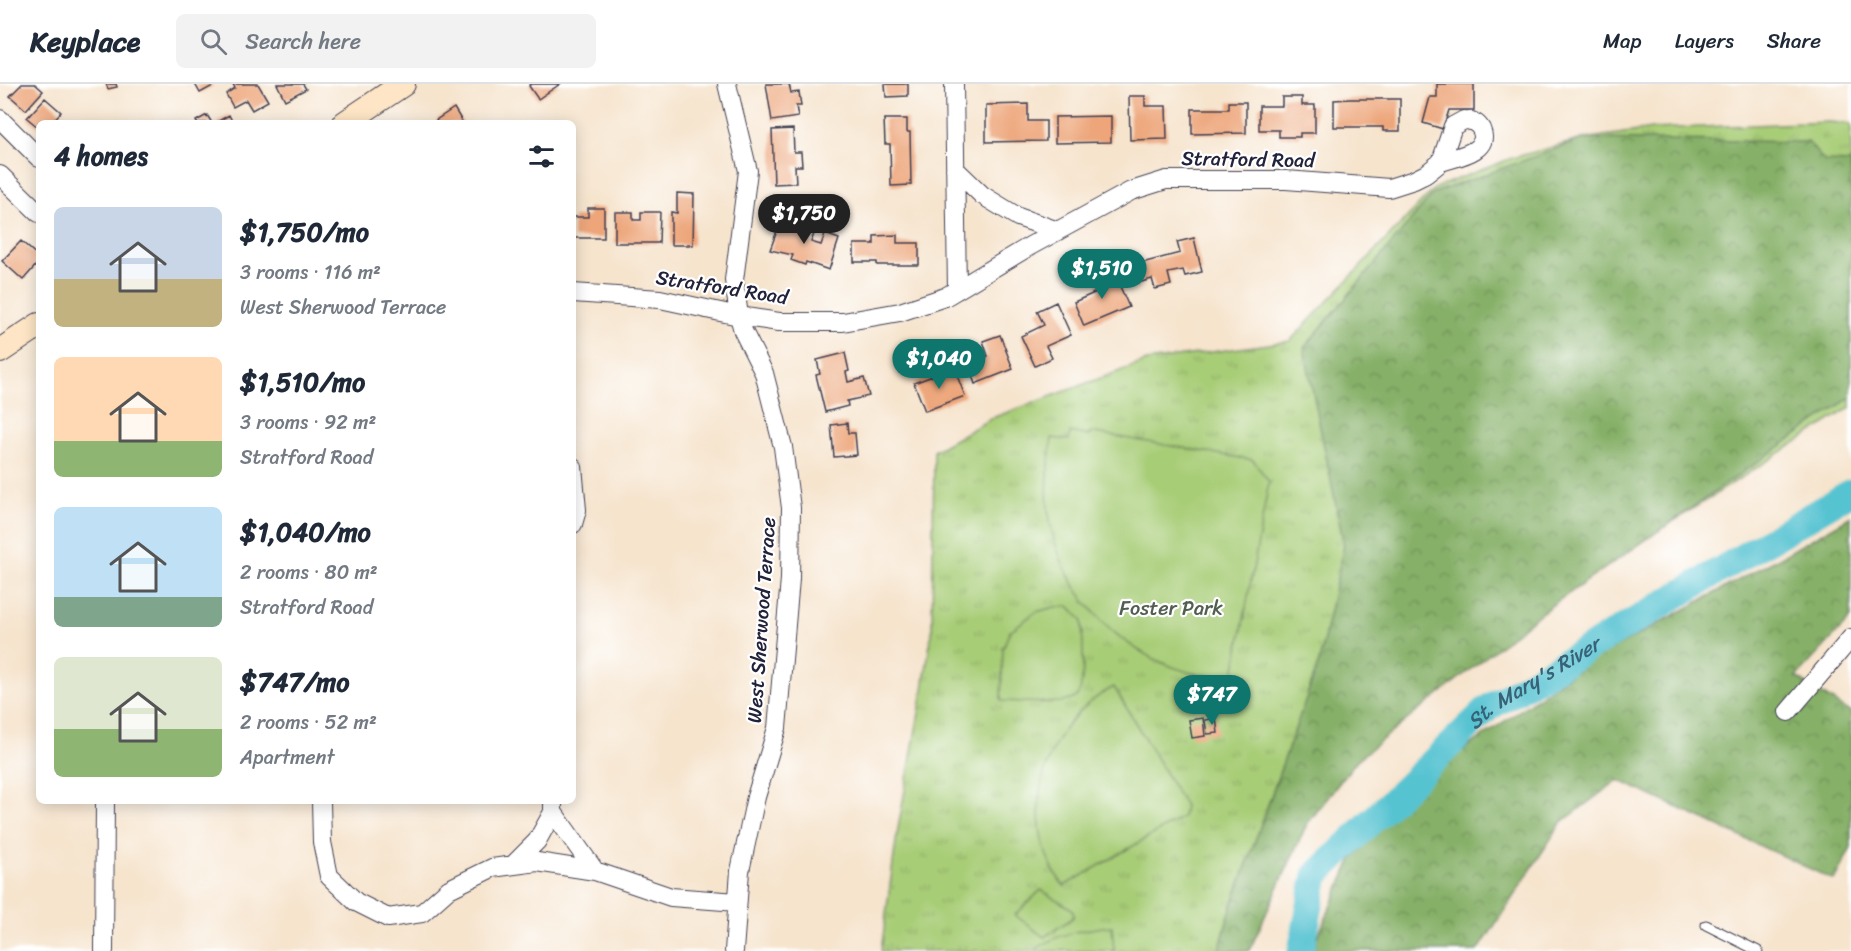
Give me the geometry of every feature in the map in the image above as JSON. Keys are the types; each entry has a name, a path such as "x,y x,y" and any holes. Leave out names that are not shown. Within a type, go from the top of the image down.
{"main road":[{"path":"349,120 403,84"},
{"path":"0,351 36,327"}],"street":[{"name":"West Sherwood Terrace","path":"728,84 748,171 734,280 739,316 743,331 764,373 783,447 791,508 789,599 777,728 756,797 740,871 734,951"},
{"path":"954,84 957,290"},
{"path":"0,119 36,155"},
{"name":"Stratford Road","path":"576,293 660,299 778,322 843,322 900,312 945,297 1131,192 1166,180 1286,180 1389,188 1414,180 1441,162"},
{"path":"955,169 982,195 1018,217 1059,231"},
{"path":"0,175 36,210"},
{"path":"1788,712 1851,638"},
{"path":"104,951 105,804"},
{"path":"321,804 322,842 329,876 356,902 388,918 422,913 449,889 492,868 537,862 595,871 671,897 737,902"},
{"path":"553,806 595,871"},
{"path":"513,865 537,841 553,806"}],"lane":[{"path":"1706,925 1758,951"}],"green space":[{"name":"Foster Park","path":"1829,122 1851,124 1851,407 1660,530 1482,654 1357,760 1307,824 1249,951 881,951 897,834 932,630 934,451 992,418 1147,361 1290,341 1435,188 1512,158 1583,139 1652,129"},
{"path":"1583,139 1808,142 1824,161 1851,162 1851,397 1542,612 1357,760 1307,824 1249,951 1219,951 1230,911 1319,662 1344,545 1304,348 1434,193"},
{"path":"1070,432 1089,436 1090,432 1253,460 1269,482 1233,679 1188,672 1160,662 1135,648 1112,631 1092,610 1076,588 1053,536 1047,498 1052,438 1069,440"},
{"path":"1851,516 1851,618 1796,677 1851,713 1851,848 1834,880 1618,780 1561,823 1478,951 1314,951 1316,940 1352,859 1435,770 1590,661 1781,557"},
{"path":"1069,606 1082,620 1082,674 1079,693 1075,698 1061,702 1001,701 1003,648 1010,631 1036,612"},
{"path":"1114,687 1185,806 1183,817 1064,886 1049,860 1041,832 1039,803 1044,775 1054,748 1069,723 1089,703"},
{"path":"1041,890 1072,909 1074,915 1044,937 1015,915"},
{"path":"1112,926 1114,951 1034,951 1061,936 1081,930"}],"building":[{"path":"22,84 35,84 43,91 26,110 10,96"},
{"path":"106,84 116,84 117,87 108,89"},
{"path":"195,84 212,84 213,86 200,93"},
{"path":"233,84 258,84 268,101 252,110 246,100 233,107 226,94 235,88"},
{"path":"277,84 303,84 306,89 285,100"},
{"path":"531,84 560,84 538,99 529,86"},
{"path":"766,84 789,84 791,93 799,92 801,106 796,106 798,117 772,121"},
{"path":"885,84 908,84 908,96 886,97"},
{"path":"1437,84 1474,84 1474,110 1449,110 1443,129 1423,123 1430,97 1437,97"},
{"path":"1129,96 1145,96 1145,106 1166,106 1167,139 1130,140"},
{"path":"1282,97 1302,97 1302,105 1315,105 1315,133 1300,133 1300,137 1279,137 1279,130 1259,130 1259,106 1282,106"},
{"path":"45,98 61,112 54,120 36,120 36,126 27,118"},
{"path":"1400,99 1400,131 1383,131 1383,127 1334,127 1334,100"},
{"path":"1229,102 1246,102 1246,133 1192,134 1192,109 1229,109"},
{"path":"1028,104 1028,121 1046,121 1046,141 986,142 986,105"},
{"path":"454,108 461,120 436,120"},
{"path":"207,115 210,120 198,120"},
{"path":"229,115 232,120 220,120"},
{"path":"1111,116 1111,142 1055,143 1055,117"},
{"path":"884,119 907,119 907,132 910,132 911,185 891,186 890,144 885,144"},
{"path":"793,129 794,152 801,152 802,166 795,166 796,183 774,184 772,130"},
{"path":"677,193 694,194 693,245 671,245 671,212 677,213"},
{"path":"588,208 604,208 604,238 576,238 576,217 588,217"},
{"path":"615,212 633,212 633,220 641,220 641,212 660,212 659,243 615,243"},
{"path":"781,220 815,231 811,242 821,245 825,234 839,239 829,270 806,262 805,265 791,260 793,255 770,250"},
{"path":"897,235 897,243 919,243 919,265 877,265 877,262 854,262 854,244 874,244 874,236"},
{"path":"1194,238 1202,272 1185,276 1183,270 1168,273 1171,285 1155,289 1152,279 1138,283 1134,265 1180,253 1177,242"},
{"path":"21,241 36,254 36,265 23,280 2,261"},
{"path":"1112,268 1129,307 1084,326 1074,302 1101,290 1095,275"},
{"path":"1056,302 1071,335 1046,346 1052,358 1035,366 1021,336 1044,325 1037,311"},
{"path":"1000,335 1013,369 975,384 968,364 988,356 983,341"},
{"path":"845,353 849,371 846,372 848,382 864,378 869,396 847,401 848,406 825,412 816,375 820,374 817,360"},
{"path":"954,368 965,396 925,411 914,383"},
{"path":"847,423 848,433 855,433 857,455 834,457 831,425"},
{"path":"1203,718 1205,736 1192,738 1189,720"},
{"path":"1216,718 1218,733 1207,734 1205,720"}],"waterway":[{"name":"St. Mary's River","path":"1301,951 1316,875 1488,708 1851,492"}]}
